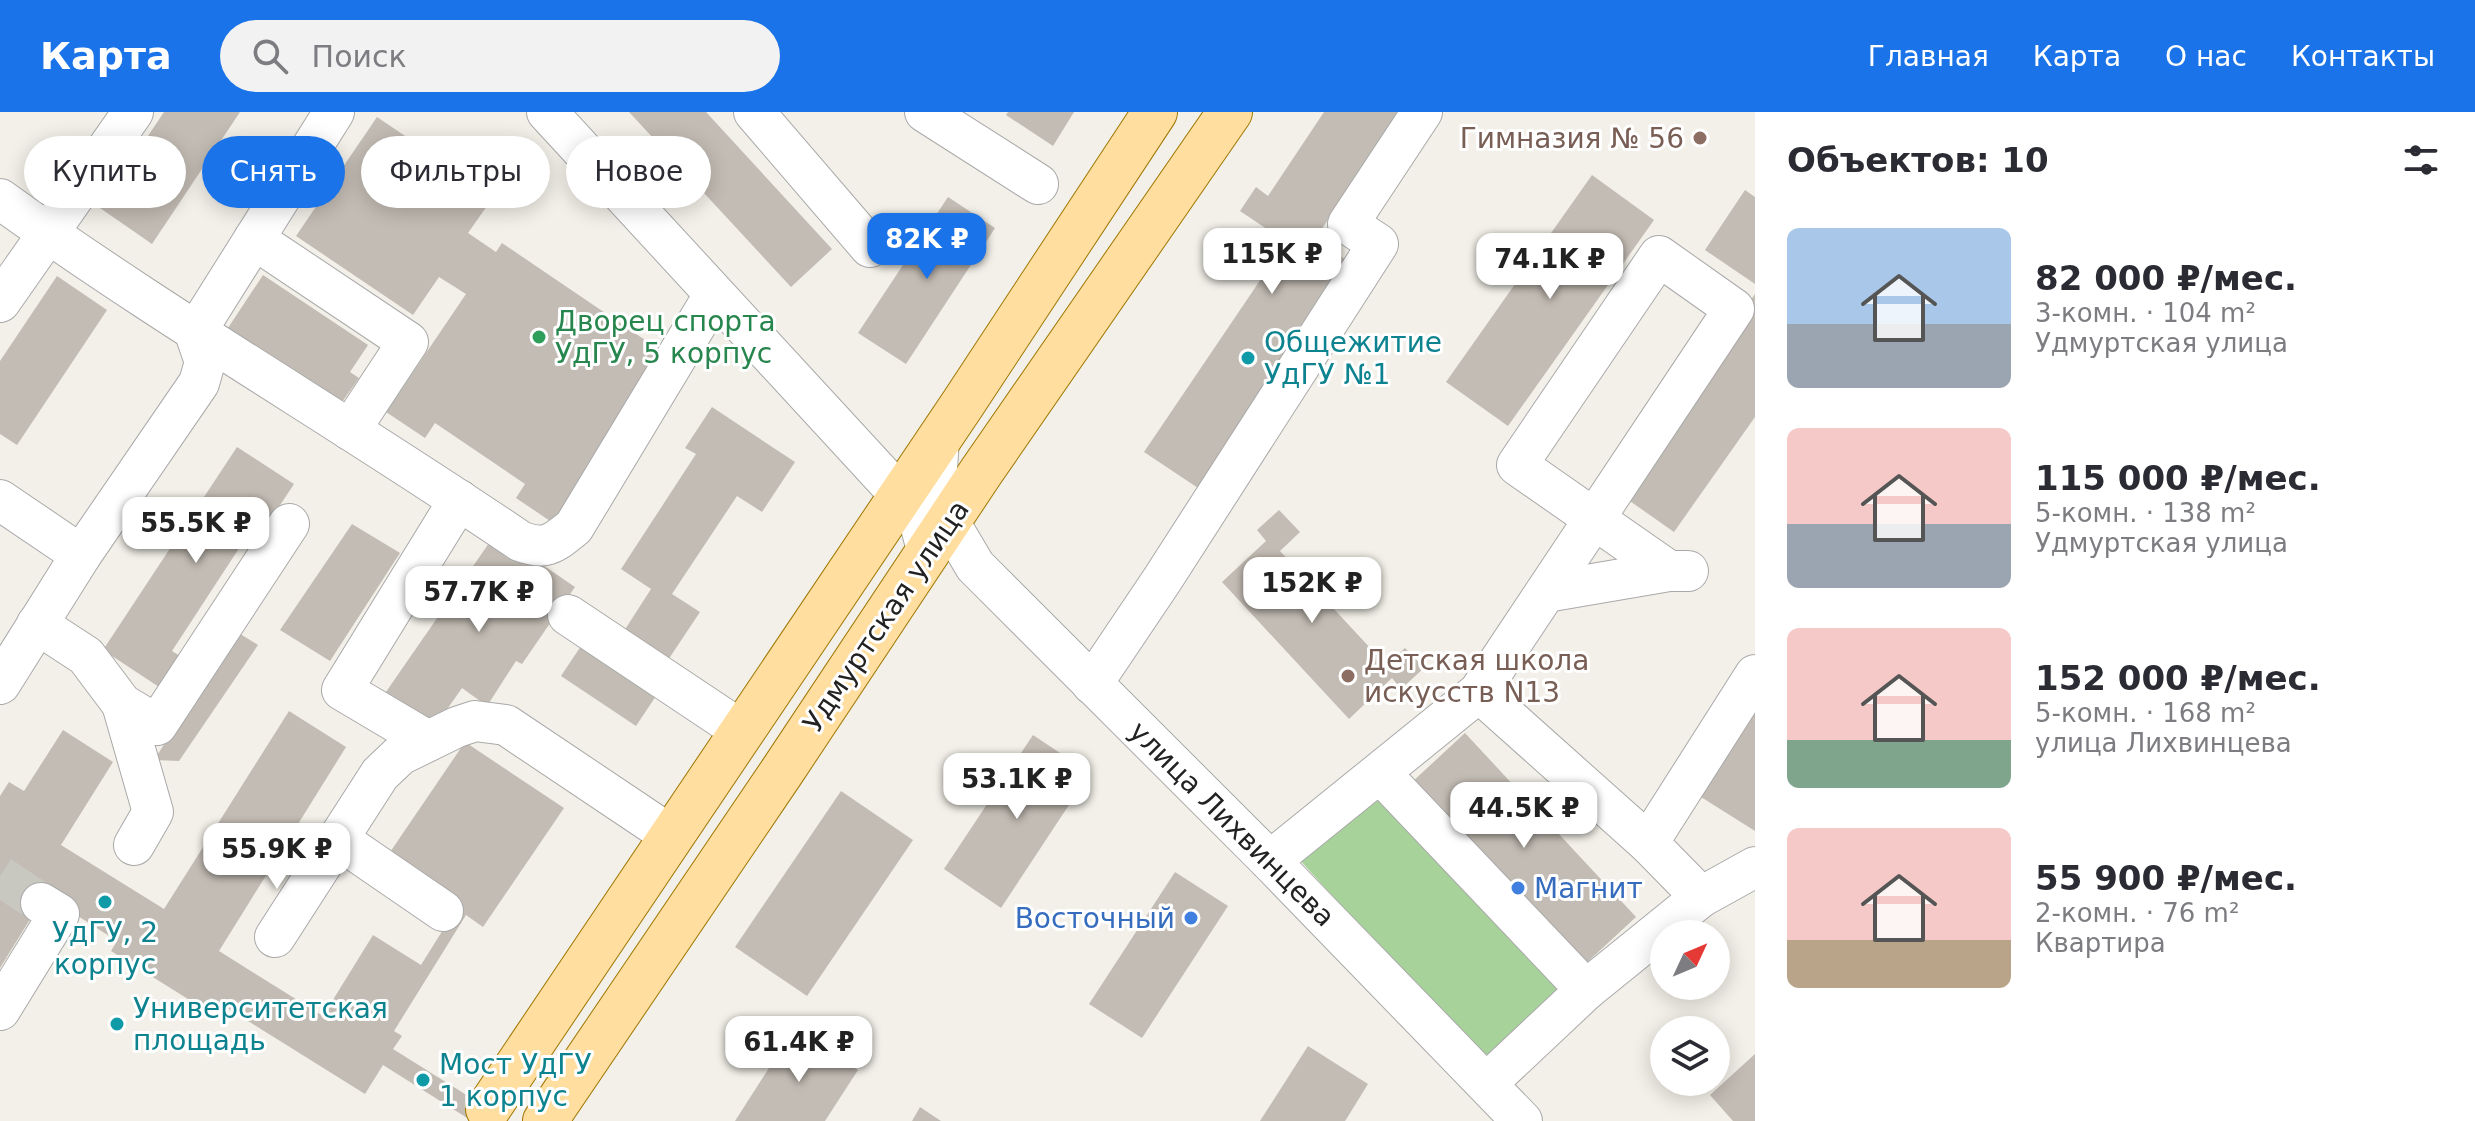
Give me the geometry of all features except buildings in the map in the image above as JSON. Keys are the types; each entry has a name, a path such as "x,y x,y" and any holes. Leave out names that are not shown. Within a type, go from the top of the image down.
{"main road":[{"name":"Удмуртская улица","path":"488,1109 1155,112"},
{"name":"Удмуртская улица","path":"545,1121 1230,112"},
{"path":"739,735 781,773"}],"street":[{"path":"0,302 133,112"},
{"path":"195,333 334,112"},
{"path":"547,112 900,495 920,523 939,538"},
{"path":"754,112 870,247"},
{"path":"925,112 1038,184"},
{"path":"1092,684 1378,244 1348,224 1422,112"},
{"path":"0,199 195,333 520,541 535,547 553,544 574,527 714,295"},
{"path":"254,239 408,342 350,430"},
{"path":"1270,861 1479,692 1594,520 1734,309 1659,256 1517,465 1594,520 1678,571 1546,592"},
{"path":"0,684 81,555 199,383 205,362 195,333"},
{"path":"939,437 936,485 939,538"},
{"path":"0,500 81,555"},
{"path":"428,741 342,690 459,500"},
{"path":"122,704 157,725 289,524"},
{"name":"улица Лихвинцева","path":"939,538 975,566 1270,861 1503,1107"},
{"path":"568,615 739,735"},
{"path":"37,624 86,656 122,704 153,812 134,845"},
{"path":"1648,843 1755,675"},
{"path":"1479,692 1648,843 1701,897"},
{"path":"275,937 380,774 400,755 475,721 506,725 670,835"},
{"path":"1380,773 1586,990"},
{"path":"338,839 443,911"},
{"path":"1503,1107 1586,990 1701,897 1755,867"},
{"path":"0,1010 59,914 41,903"}],"green space":[{"path":"1379,784 1567,991 1486,1065 1298,858"}],"tunnel":[{"path":"0,876 41,903"}],"place":[{"name":"Гимназия № 56","path":"1700,138"},
{"name":"Дворец спорта УдГУ, 5 корпус","path":"539,337"},
{"name":"Общежитие УдГУ №1","path":"1248,358"},
{"name":"Детская школа искусств N13","path":"1348,676"},
{"name":"Магнит","path":"1518,888"},
{"name":"УдГУ, 2 корпус","path":"105,902"},
{"name":"Восточный","path":"1191,918"},
{"name":"Университетская площадь","path":"117,1024"},
{"name":"Мост УдГУ 1 корпус","path":"423,1080"}]}
